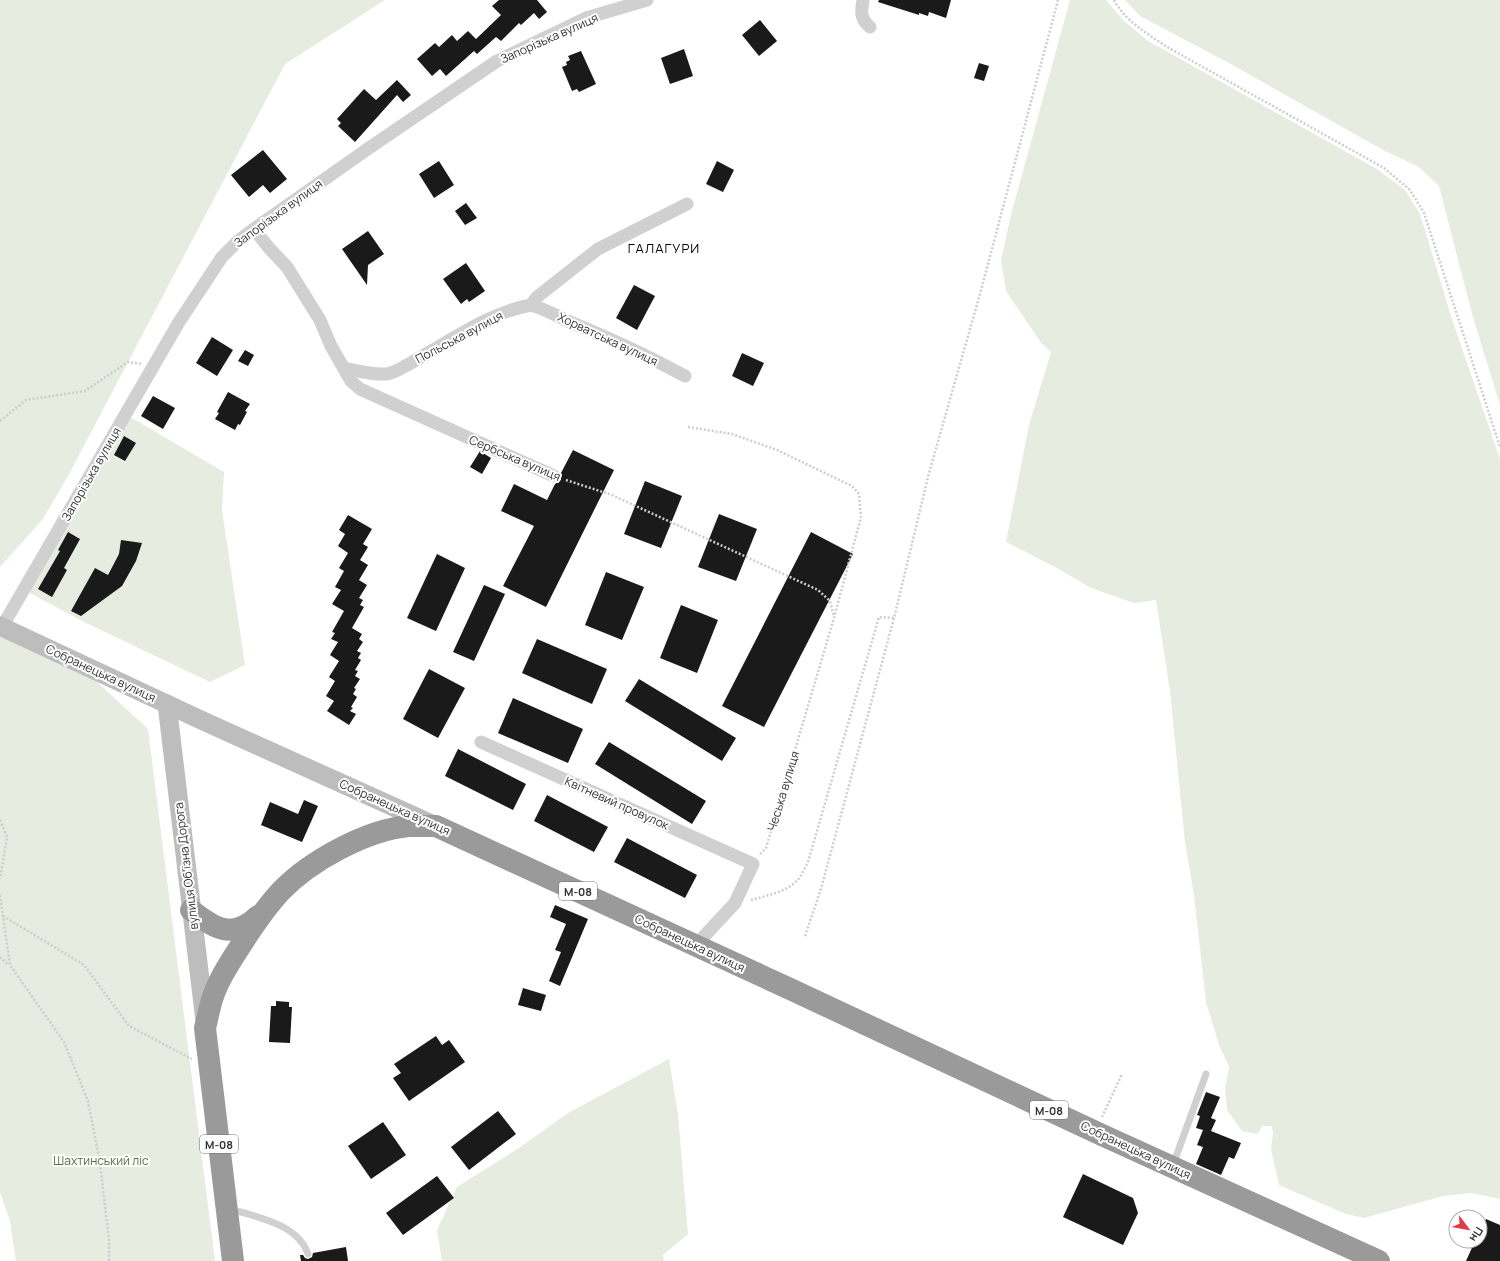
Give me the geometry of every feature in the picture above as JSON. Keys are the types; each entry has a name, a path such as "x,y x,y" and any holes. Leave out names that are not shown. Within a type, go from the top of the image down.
{"highway":[{"name":"вулиця Обʼїзна Дорога","path":"232,1261 206,1028 210,1006 218,985 233,958 268,907 282,890 309,867 350,843 379,833 407,826 436,826"},
{"name":"Собранецька вулиця","path":"436,826 696,945 1172,1167 1379,1261"},
{"path":"191,910 214,926 222,930 228,930 244,927 268,907"}],"main road":[{"name":"Собранецька вулиця","path":"1,626 167,704 436,826"},
{"name":"вулиця Обʼїзна Дорога","path":"167,704 206,1028"}],"street":[{"name":"Запорізька вулиця","path":"1,626 183,316 222,257 254,229 369,148 497,61 586,18 647,0"},
{"path":"863,0 861,10 862,16 864,22 870,27"},
{"path":"531,305 536,297 598,249 687,204"},
{"name":"Сербська вулиця","path":"254,229 287,267 320,320 330,346 351,381 360,390 554,476"},
{"name":"Польська вулиця","path":"344,368 371,373 389,374 417,360 484,321 516,308 531,305"},
{"name":"Хорватська вулиця","path":"531,305 545,309 644,354 685,376"},
{"name":"Квітневий провулок","path":"481,742 753,864"},
{"path":"696,945 735,903 753,864"}],"lane":[{"path":"1172,1167 1206,1074"},
{"path":"226,1208 260,1218 285,1228 299,1238 305,1246 308,1254"}],"path":[{"path":"805,936 821,889 894,618 929,473 980,294 1058,0"},
{"path":"1114,0 1138,28 1167,48 1384,168 1410,190 1424,213 1500,447"},
{"path":"0,421 26,400 86,391 128,362 154,365"},
{"name":"Чеська вулиця","path":"688,427 732,434 777,450 852,486 859,494 861,516 834,618 766,848 753,864"},
{"name":"Сербська вулиця","path":"554,476 612,495 818,590 830,601 834,618"},
{"path":"735,903 782,891 793,885 801,876 808,862 879,617 894,618"},
{"path":"0,820 7,837 0,879"},
{"path":"0,895 10,965"},
{"path":"3,916 84,965 129,1026 210,1069"},
{"path":"0,957 10,965 64,1042 88,1100 100,1163 109,1240 109,1261"},
{"path":"1095,1131 1122,1074"}],"green space":[{"path":"0,0 385,0 285,64 68,476 43,519 0,567"},
{"path":"1070,0 1106,0 1123,20 1148,41 1377,169 1405,190 1420,214 1452,319 1500,459 1500,1199 1471,1193 1443,1196 1364,1218 1346,1214 1279,1185 1271,1149 1273,1133 1272,1126 1262,1126 1258,1134 1242,1131 1227,1110 1225,1088 1229,1067 1219,1045 1206,1002 1194,895 1185,842 1170,691 1156,600 1134,603 1091,588 1057,568 1006,542 1029,425 1051,352 1042,344 1006,291 1001,260 1012,211"},
{"path":"1125,0 1500,0 1500,405 1472,314 1439,186 1419,167 1383,150 1229,63 1140,16"},
{"path":"130,417 224,472 222,510 245,665 210,682 84,622 28,592"},
{"name":"Шахтинський ліс","path":"0,636 96,681 148,729 215,1261 16,1261 10,1221 0,1192"},
{"path":"669,1059 678,1115 688,1234 663,1255 664,1261 442,1261 437,1230 457,1187 519,1148 568,1113"}],"building":[{"path":"499,0 537,0 547,12 539,19 534,13 521,25 519,23 501,41 496,37 477,54 474,51 446,76 440,69 432,76 417,59 435,43 439,47 452,35 457,41 468,31 476,39 501,15 492,6"},
{"path":"879,0 951,0 946,18 929,12 928,16 919,13 919,15 878,2"},
{"path":"760,20 777,41 759,56 742,35"},
{"path":"684,49 693,76 670,84 661,58"},
{"path":"581,51 596,84 579,92 577,89 572,91 562,67 567,65 566,62 570,60 568,56"},
{"path":"979,63 989,66 984,81 974,78"},
{"path":"397,80 411,95 403,102 397,95 355,142 338,126 341,123 337,119 364,89 376,100"},
{"path":"263,150 287,179 270,193 263,185 249,197 231,175"},
{"path":"439,161 454,185 434,198 419,174"},
{"path":"717,161 734,170 723,192 706,184"},
{"path":"466,203 477,218 465,225 455,211"},
{"path":"368,231 384,254 368,265 367,285 342,249"},
{"path":"466,263 485,291 469,302 467,299 461,304 443,279"},
{"path":"634,285 655,296 637,330 616,318"},
{"path":"212,337 233,350 217,376 196,363"},
{"path":"245,350 254,355 248,366 238,361"},
{"path":"742,353 764,363 753,386 732,376"},
{"path":"228,392 250,404 245,411 247,412 240,425 238,424 235,430 215,419 219,413 217,412"},
{"path":"153,396 175,408 163,429 141,416"},
{"path":"124,436 136,443 125,461 114,455"},
{"path":"573,450 614,470 546,607 503,586 534,526 501,511 514,484 547,500 555,484 561,480 561,473"},
{"path":"480,451 491,458 482,474 470,467"},
{"path":"645,481 682,496 661,548 624,534"},
{"path":"719,514 757,529 736,581 698,567"},
{"path":"348,515 372,529 363,544 368,547 360,560 368,565 359,580 367,585 359,598 363,600 360,605 364,607 352,628 362,634 359,639 363,642 357,651 361,653 358,658 361,660 355,670 358,671 355,676 360,679 354,688 356,689 353,694 357,697 351,707 353,708 350,711 356,714 349,725 327,711 334,701 326,696 335,681 329,677 339,661 330,655 338,642 331,639 335,633 332,632 344,611 332,604 341,590 335,587 344,571 339,568 348,553 338,546 345,534 339,530"},
{"path":"68,532 80,539 64,568 67,570 52,597 38,589 60,551 58,550"},
{"path":"811,532 853,554 764,727 722,706"},
{"path":"121,540 142,543 136,561 122,586 81,616 71,611 95,568 108,575 119,554"},
{"path":"437,554 465,568 436,631 407,618"},
{"path":"606,572 644,587 622,640 585,625"},
{"path":"484,585 505,594 474,661 453,652"},
{"path":"681,605 718,620 697,673 660,658"},
{"path":"537,639 607,669 592,704 522,673"},
{"path":"429,669 465,688 438,738 403,719"},
{"path":"639,679 736,738 722,761 625,701"},
{"path":"513,698 583,729 568,763 498,733"},
{"path":"609,742 706,801 692,824 595,764"},
{"path":"458,749 526,784 513,810 445,776"},
{"path":"547,795 608,827 594,852 534,821"},
{"path":"304,800 318,806 302,842 261,825 270,802 298,814"},
{"path":"627,838 697,875 685,898 614,862"},
{"path":"555,905 588,919 560,986 549,981 561,952 555,950 566,924 550,917"},
{"path":"523,988 546,995 541,1011 518,1005"},
{"path":"276,1001 289,1002 289,1007 292,1007 290,1043 269,1042 271,1006 276,1006"},
{"path":"436,1036 442,1045 449,1040 465,1062 409,1101 393,1078 401,1073 394,1064"},
{"path":"1206,1092 1220,1097 1211,1118 1216,1120 1211,1131 1241,1143 1234,1159 1229,1157 1221,1175 1196,1164 1203,1147 1197,1145 1203,1130 1196,1128 1200,1116 1197,1115"},
{"path":"498,1111 516,1134 469,1170 451,1147"},
{"path":"383,1122 406,1155 371,1179 348,1146"},
{"path":"1083,1174 1133,1198 1138,1213 1123,1245 1063,1217"},
{"path":"437,1176 454,1198 403,1235 386,1213"},
{"path":"1488,1220 1500,1225 1500,1261 1466,1261 1471,1249 1488,1249"},
{"path":"346,1247 348,1261 301,1261 300,1255 303,1255 308,1259 312,1257 313,1253"}],"district":[{"name":"ГАЛАГУРИ","path":"664,248"}]}
